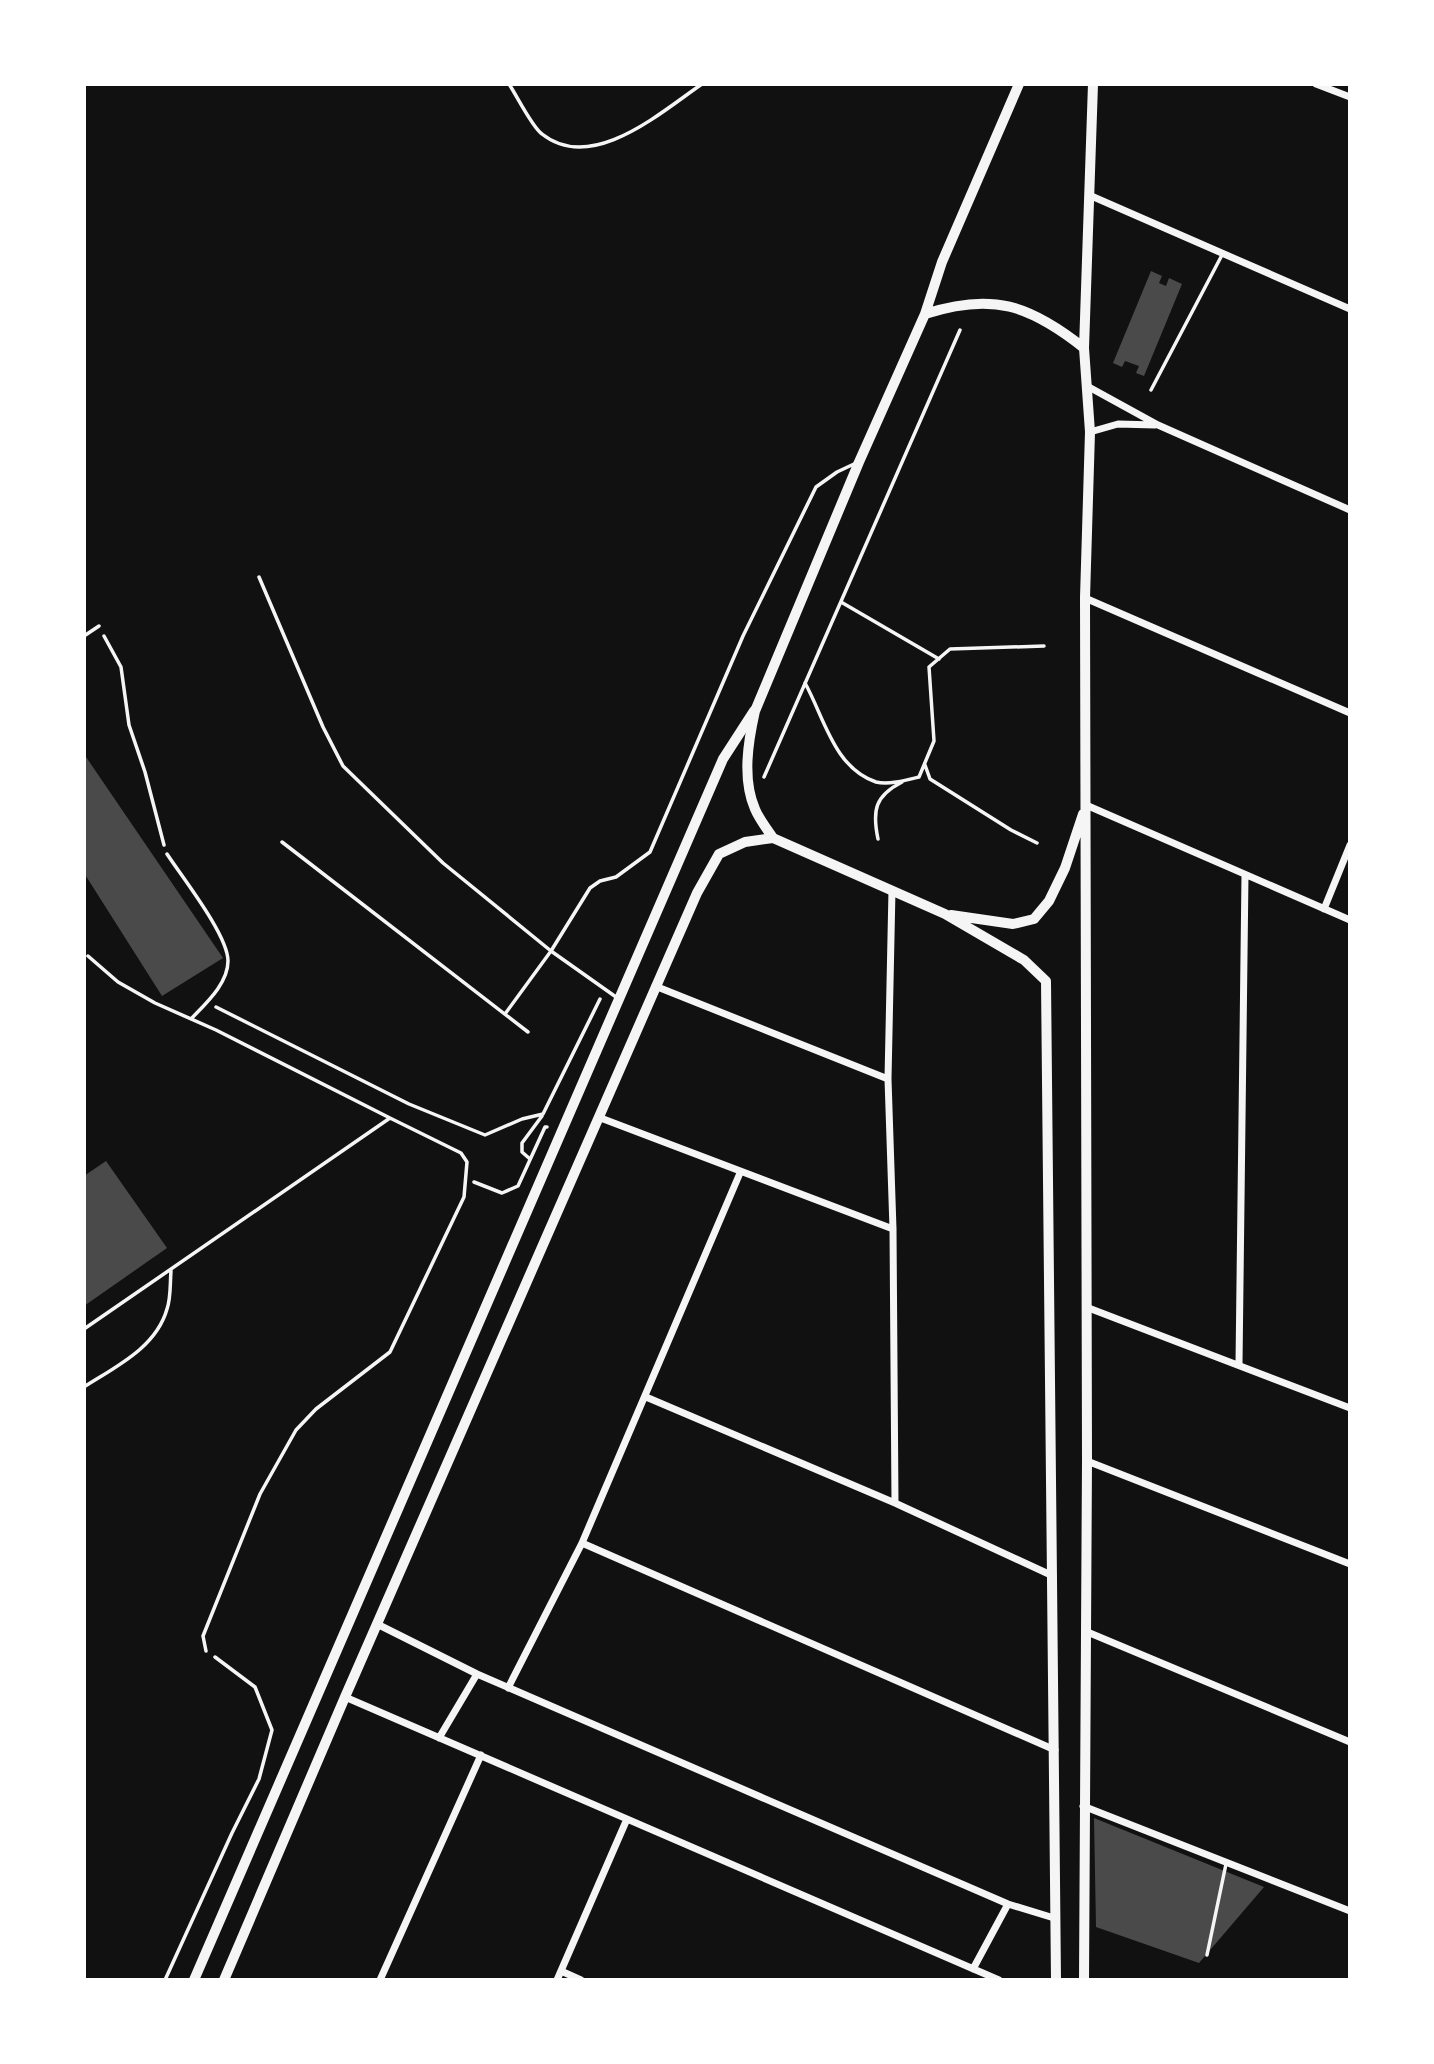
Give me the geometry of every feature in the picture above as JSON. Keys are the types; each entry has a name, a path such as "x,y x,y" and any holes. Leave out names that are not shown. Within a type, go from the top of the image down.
{"main road":[{"path":"1019,84 942,262 925,314 859,462 755,711 748,742 749,792 756,812 773,838 945,914 1024,960 1046,981 1056,1980"},
{"path":"1084,1980 1087,1461 1085,598 1090,432 1084,348 1093,84"},
{"path":"925,314 962,303 1004,305 1041,317 1084,348"},
{"path":"945,914 1013,923 1034,919 1049,901 1065,868 1086,805"}],"street":[{"path":"1316,84 1350,97"},
{"path":"1089,195 1350,309"},
{"path":"1087,386 1158,425 1350,510"},
{"path":"1090,432 1118,424 1158,425"},
{"path":"1085,598 1350,713"},
{"path":"194,1980 723,759 755,711"},
{"path":"1086,805 1350,920"},
{"path":"224,1980 697,892 719,854 745,842 773,838"},
{"path":"1324,909 1350,845"},
{"path":"1239,1364 1244,875"},
{"path":"892,890 887,1079 892,1230 895,1503"},
{"path":"656,986 887,1079"},
{"path":"598,1117 892,1230"},
{"path":"508,1688 582,1543 740,1173"},
{"path":"1086,1307 1350,1408"},
{"path":"646,1396 895,1503 1054,1576"},
{"path":"1087,1461 1350,1564"},
{"path":"582,1543 1055,1751"},
{"path":"377,1623 508,1688 1008,1904 1054,1918"},
{"path":"1085,1631 1350,1742"},
{"path":"439,1738 477,1674"},
{"path":"345,1697 999,1980"},
{"path":"380,1980 481,1755"},
{"path":"1083,1806 1350,1911"},
{"path":"557,1980 627,1819"},
{"path":"973,1969 1008,1904"},
{"path":"561,1971 581,1980"}],"lane":[{"path":"509,84 541,134 568,148 593,147 624,136 702,84"},
{"path":"1151,390 1223,253"},
{"path":"505,1014 551,951 590,888 600,881 616,877 650,852 743,636 816,487 837,471 859,462"},
{"path":"259,577 323,727 344,766 443,863 551,951 618,998"},
{"path":"84,636 99,626"},
{"path":"282,842 528,1032"},
{"path":"166,854 222,936 228,962 217,993 191,1019"},
{"path":"88,956 118,982 155,1003 216,1030 461,1153 467,1162 464,1197 390,1352 316,1409 296,1430 260,1494 202,1636 206,1651"},
{"path":"84,1329 390,1118"},
{"path":"84,1387 135,1354 156,1334 167,1309 172,1270"},
{"path":"1207,1955 1226,1862"}],"path":[{"path":"764,777 960,330"},
{"path":"841,602 939,659"},
{"path":"99,626 121,667 129,725 145,772 166,854"},
{"path":"806,683 835,746 855,769 878,782 904,781 919,777 934,741 929,667 950,649 1044,646"},
{"path":"925,765 930,779 1011,830 1037,843"},
{"path":"878,839 875,825 878,804 885,791 904,781"},
{"path":"530,1159 522,1152 522,1143 544,1114 605,989"},
{"path":"208,1002 410,1104 485,1135 522,1119 544,1114"},
{"path":"466,1178 502,1193 519,1186 545,1127 562,1127"},
{"path":"165,1980 232,1833 260,1779 272,1730 255,1687 206,1651"}],"building":[{"path":"1151,271 1162,276 1159,283 1166,286 1169,278 1182,284 1144,376 1136,373 1139,366 1125,361 1122,367 1113,363"},
{"path":"84,754 223,958 162,996 84,873"},
{"path":"106,1161 167,1248 84,1306 84,1176"},
{"path":"1094,1818 1264,1887 1199,1963 1096,1927"}]}
